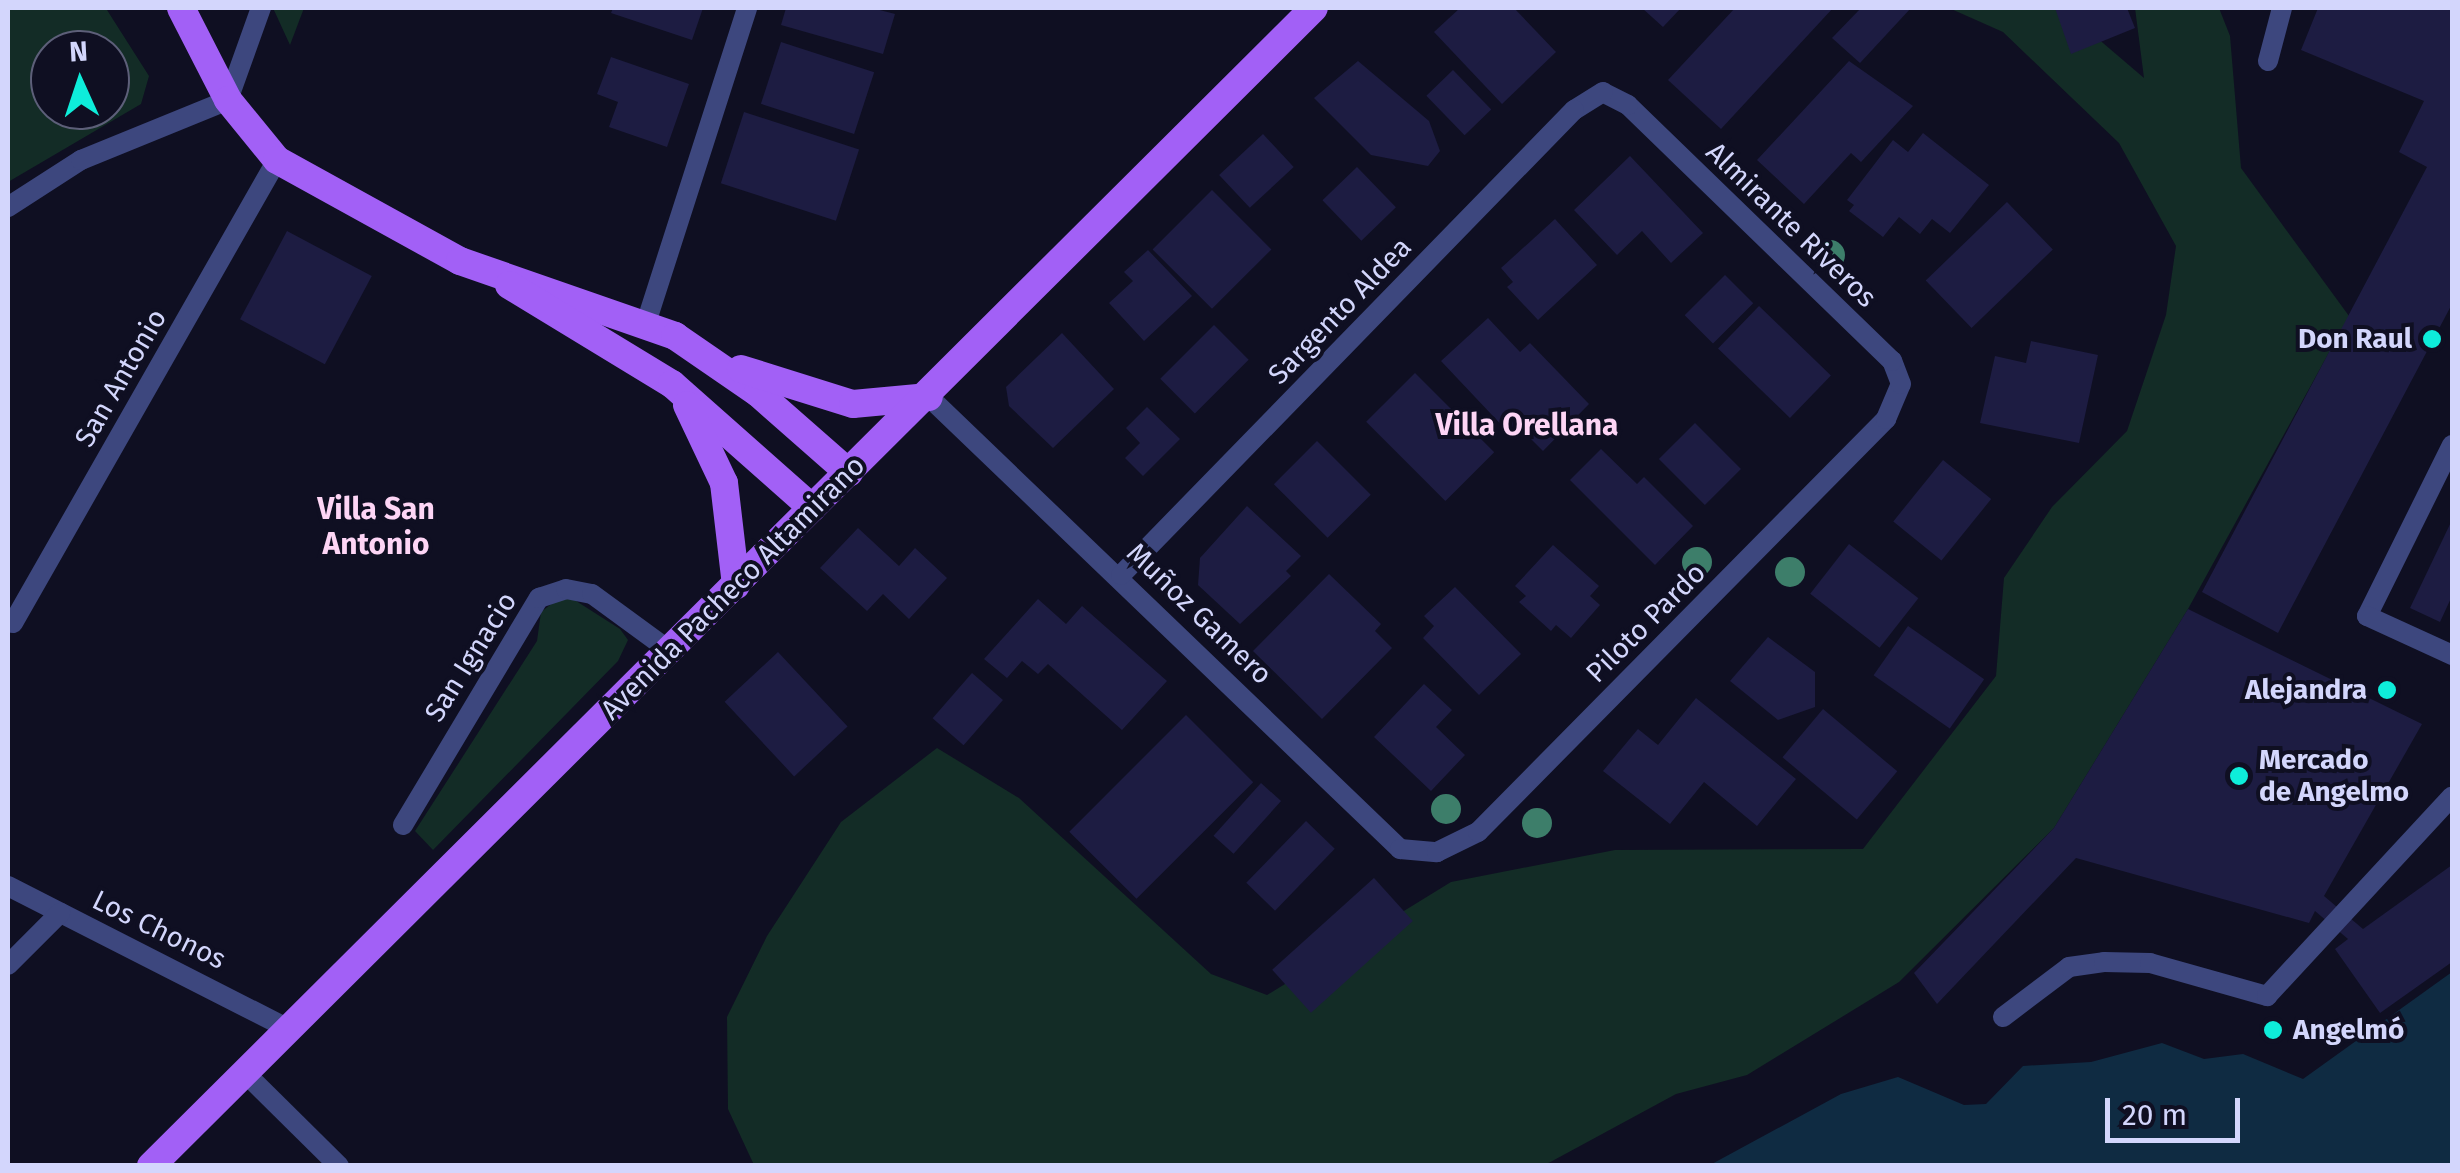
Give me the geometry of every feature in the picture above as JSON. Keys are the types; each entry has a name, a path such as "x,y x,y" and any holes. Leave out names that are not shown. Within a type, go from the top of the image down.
{"main road":[{"path":"180,8 228,100 277,160 502,279 554,318 672,384 812,508"},
{"name":"Avenida Pacheco Altamirano","path":"150,1166 285,1027 928,396 1314,8"},
{"path":"502,279 564,293 646,323 706,356 832,401 876,404 928,396"},
{"path":"706,356 848,473"},
{"path":"672,384 698,420 724,483 736,585"}],"street":[{"path":"8,207 81,160 228,100 261,8"},
{"path":"646,323 747,8"},
{"path":"2268,60 2282,8"},
{"name":"Almirante Riveros","path":"1603,92 1628,105 1892,361 1901,384 1886,418"},
{"name":"Sargento Aldea","path":"1121,575 1574,110 1603,92"},
{"name":"San Antonio","path":"13,623 277,160"},
{"name":"Muñoz Gamero","path":"928,396 1121,575 1400,849 1437,852"},
{"name":"Piloto Pardo","path":"1437,852 1478,832 1886,418"},
{"path":"2452,445 2367,616 2452,655"},
{"name":"San Ignacio","path":"404,824 539,598 566,589 592,594 670,651"},
{"path":"2003,1017 2069,968 2104,962 2150,963 2267,996 2452,796"},
{"name":"Los Chonos","path":"8,886 285,1027"},
{"path":"8,965 60,912"},
{"path":"243,1070 339,1166"}],"green space":[{"path":"8,8 107,10 120,30 30,30 30,130 97,130 8,182"},
{"path":"273,8 304,8 290,45"},
{"path":"1949,8 2062,8 2144,78 2135,8 2219,8 2230,36 2241,168 2349,316 2188,609 2054,828 1899,982 1747,1075 1676,1094 1543,1166 754,1165 728,1109 727,1017 767,936 841,822 937,748 1019,798 1211,974 1267,995 1451,882 1615,850 1863,849 1996,676 2004,578 2052,507 2127,431 2166,315 2176,246 2119,143 2003,32"},
{"path":"130,46 149,76 141,104 130,110"},
{"path":"558,599 573,599 620,629 628,640 618,661 433,850 415,831 537,641 541,612"}],"water":[{"path":"2452,972 2452,1165 1710,1165 1841,1094 1898,1077 1964,1105 1986,1104 2023,1066 2091,1062 2162,1043 2204,1059 2243,1054 2303,1079"}],"building":[{"path":"613,8 703,8 692,40 611,13"},
{"path":"786,8 872,8 895,14 883,54 781,25"},
{"path":"1460,8 1514,8 1556,52 1502,104 1434,32"},
{"path":"1642,8 1681,8 1663,27"},
{"path":"1735,8 1833,8 1721,129 1668,80"},
{"path":"1861,8 1911,8 1860,63 1832,38"},
{"path":"2055,8 2127,8 2135,28 2071,54"},
{"path":"2318,8 2452,8 2452,304 2278,633 2202,592 2427,167 2399,152 2424,101 2301,50"},
{"path":"781,42 874,72 854,134 761,104"},
{"path":"611,57 689,84 667,147 609,127 618,102 597,94"},
{"path":"1358,61 1429,121 1440,151 1428,166 1371,155 1314,98"},
{"path":"1849,61 1913,106 1861,162 1851,153 1804,204 1757,160"},
{"path":"1453,70 1491,110 1465,135 1426,96"},
{"path":"744,112 859,149 836,221 721,183"},
{"path":"1923,133 1989,185 1950,233 1932,219 1920,234 1899,217 1883,237 1849,211 1854,205 1847,200 1893,140 1908,152"},
{"path":"1263,134 1294,167 1250,208 1219,175"},
{"path":"1630,156 1703,233 1671,263 1642,231 1617,255 1574,210"},
{"path":"1357,167 1396,207 1361,241 1322,200"},
{"path":"1212,190 1271,249 1212,309 1153,249"},
{"path":"2007,202 2053,249 1972,328 1926,280"},
{"path":"1555,219 1597,265 1538,320 1507,287 1513,282 1501,268"},
{"path":"287,231 372,276 325,364 240,319"},
{"path":"1148,250 1192,296 1144,341 1109,303 1133,281 1124,272"},
{"path":"1725,275 1753,303 1713,344 1685,315"},
{"path":"1759,306 1831,375 1790,418 1718,348"},
{"path":"1488,318 1520,352 1530,343 1589,404 1543,451 1517,425 1508,432 1441,361"},
{"path":"1214,325 1249,360 1195,413 1160,379"},
{"path":"1062,333 1114,389 1053,448 1009,406 1006,387"},
{"path":"2031,341 2098,355 2079,443 1980,423 1995,356 2026,363"},
{"path":"1415,373 1494,452 1445,501 1366,422"},
{"path":"1147,407 1180,439 1143,476 1125,458 1140,443 1126,428"},
{"path":"1695,423 1741,469 1705,505 1659,459"},
{"path":"1317,441 1371,495 1328,538 1274,484"},
{"path":"1601,449 1637,484 1644,477 1693,526 1655,565 1570,480"},
{"path":"1943,460 1991,499 1941,560 1893,521"},
{"path":"1247,506 1301,556 1286,571 1291,576 1240,624 1198,585 1200,558"},
{"path":"2452,520 2452,596 2440,622 2410,608"},
{"path":"858,528 899,566 915,548 947,578 909,619 883,594 867,611 820,568"},
{"path":"1849,544 1918,598 1880,648 1810,594"},
{"path":"1553,545 1599,586 1590,596 1600,605 1571,638 1556,625 1551,631 1519,602 1526,596 1515,586"},
{"path":"1329,574 1381,624 1375,631 1392,648 1322,719 1253,651"},
{"path":"1455,587 1521,654 1479,695 1423,638 1434,626 1424,616"},
{"path":"1038,599 1066,624 1082,606 1167,681 1122,730 1048,664 1038,674 1022,661 1007,678 984,659"},
{"name":"Mercado de Angelmo","path":"2188,609 2422,724 2324,896 2363,929 2452,865 2452,962 2380,1013 2335,949 2348,939 2315,911 2309,923 2076,858 1937,1004 1914,973 2054,828"},
{"path":"1908,626 1984,679 1950,728 1874,675"},
{"path":"1768,637 1815,672 1815,707 1778,720 1730,681"},
{"path":"778,652 848,727 794,776 725,702"},
{"path":"972,673 1003,700 964,745 933,718"},
{"path":"1424,684 1452,710 1436,727 1465,755 1431,791 1374,737"},
{"path":"1696,698 1796,779 1757,826 1704,782 1670,824 1603,771 1638,729 1658,745"},
{"path":"1823,709 1897,771 1857,820 1783,757"},
{"path":"1186,715 1253,782 1137,899 1069,832"},
{"path":"1261,783 1281,801 1234,854 1213,836"},
{"path":"1306,821 1335,849 1275,911 1246,883"},
{"path":"1374,878 1413,921 1311,1013 1272,970"}],"place":[{"name":"Don Raul","path":"2432,339"},
{"name":"Alejandra","path":"2387,690"},
{"name":"Mercado de Angelmo","path":"2239,776"},
{"name":"Angelmó","path":"2273,1030"}],"district":[{"name":"Villa Orellana","path":"1527,425"},
{"name":"Villa San Antonio","path":"376,526"}]}
